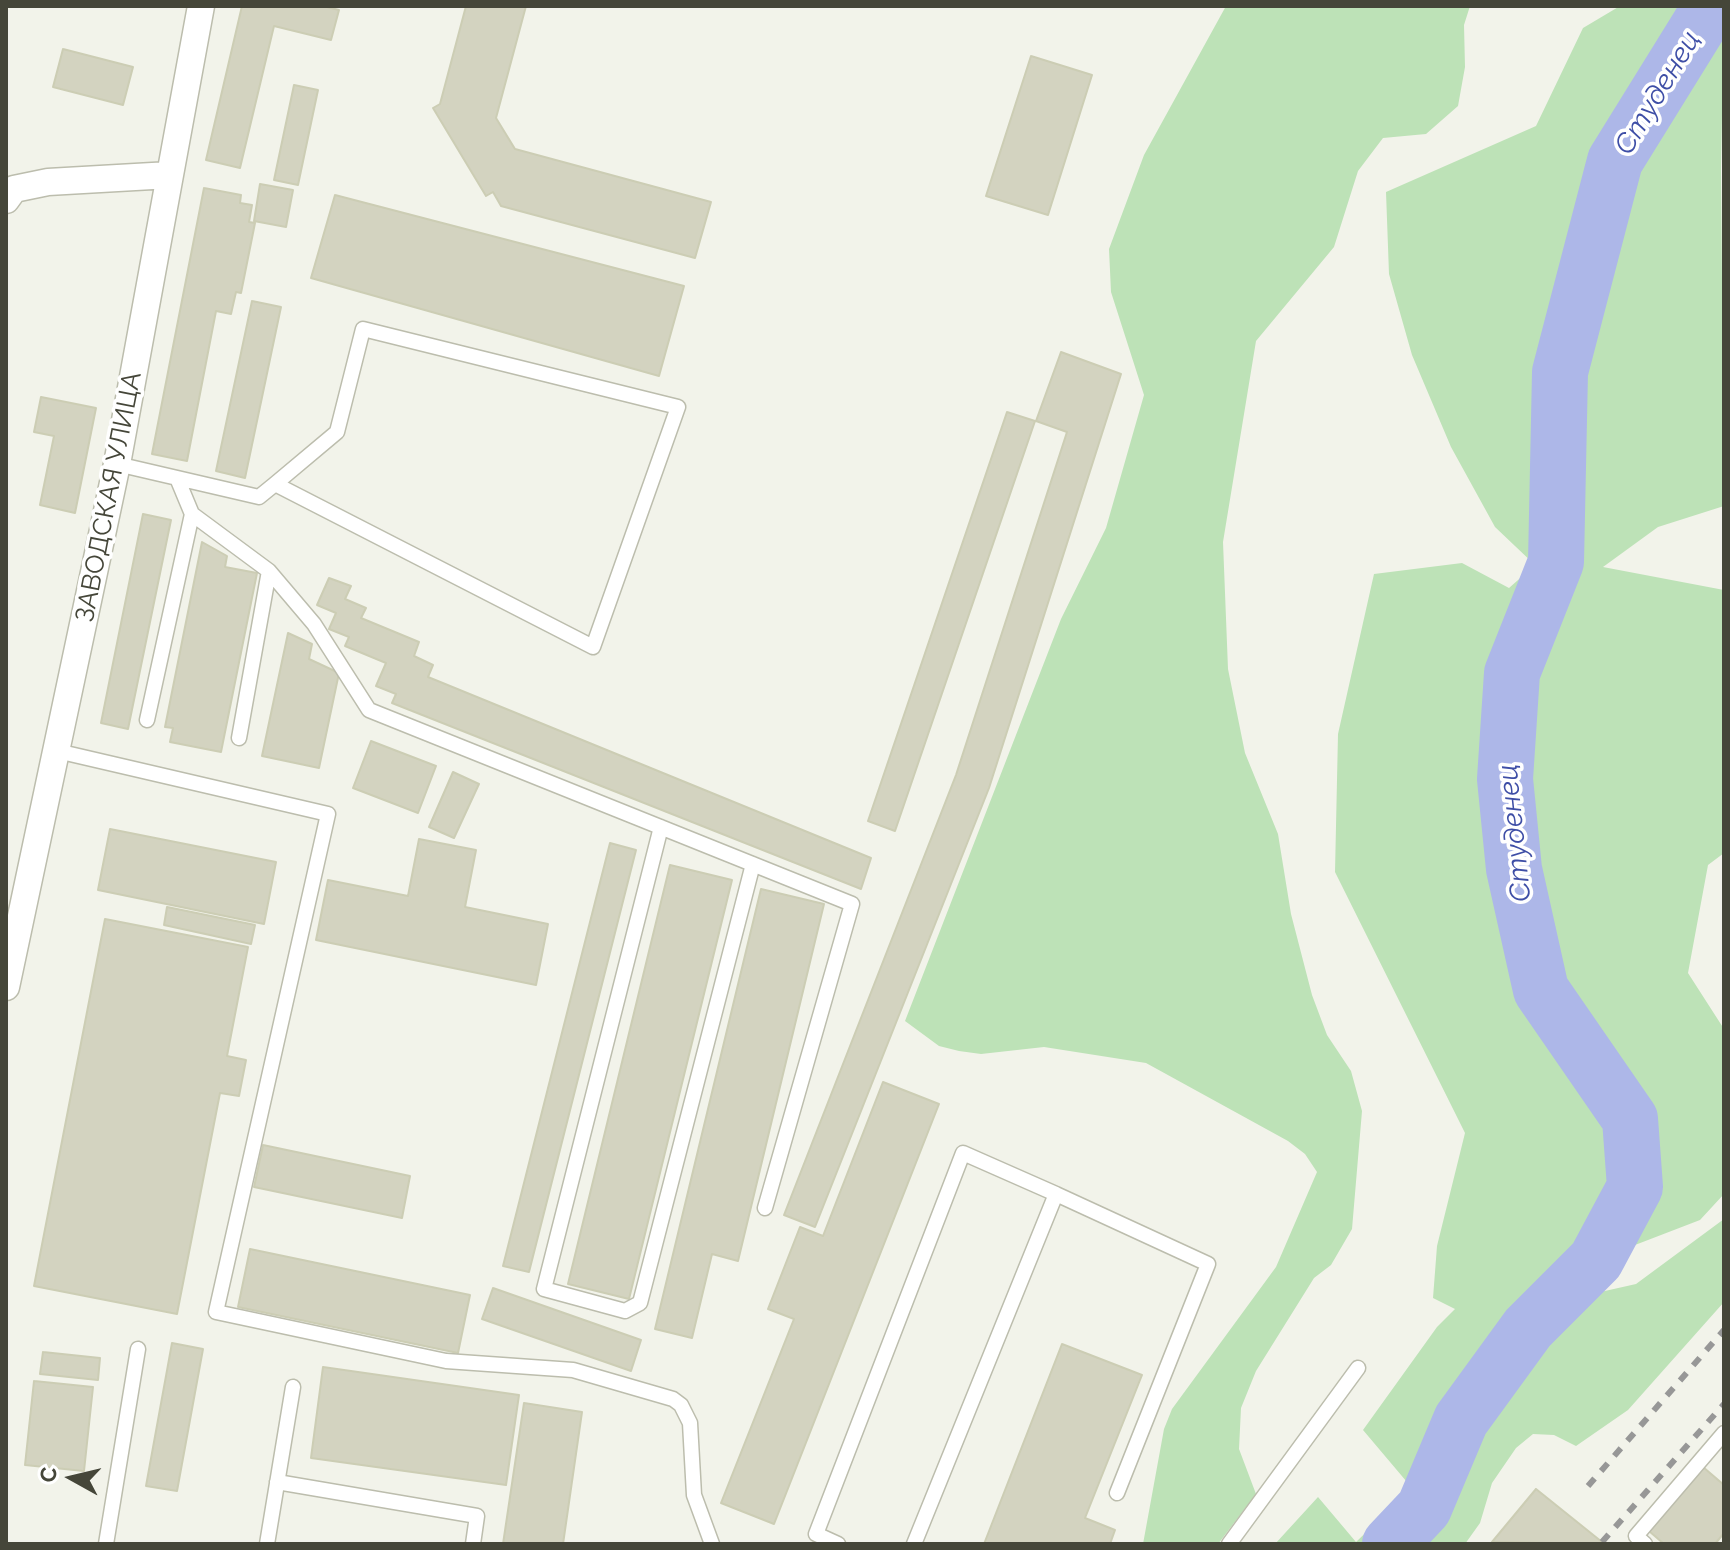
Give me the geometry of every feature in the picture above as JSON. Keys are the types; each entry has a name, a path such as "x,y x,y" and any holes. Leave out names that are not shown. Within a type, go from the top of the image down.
{"street":[{"name":"ЗАВОДСКАЯ УЛИЦА","path":"6,987 117,464 201,6"},
{"path":"6,200 14,189 48,182 170,175"}],"lane":[{"path":"117,464 259,497 337,432 363,329 678,407 593,647 275,484"},
{"path":"177,478 192,514 269,571 314,624 369,710 852,904 765,1208"},
{"path":"147,720 192,514"},
{"path":"239,738 269,571"},
{"path":"57,751 328,814 216,1312 446,1361 573,1370 673,1399 681,1405 690,1423 694,1495 712,1544"},
{"path":"661,827 544,1289 625,1311 640,1303 753,864"},
{"path":"838,1544 816,1534 963,1153 1208,1264 1117,1493"},
{"path":"914,1544 1056,1194"},
{"path":"106,1544 138,1349"},
{"path":"1229,1544 1358,1368"},
{"path":"267,1544 293,1387"},
{"path":"1645,1544 1636,1536 1724,1433"},
{"path":"277,1482 477,1516 473,1544"}],"green space":[{"path":"1226,6 1470,6 1464,25 1465,67 1458,106 1426,134 1383,138 1358,171 1334,247 1256,341 1223,542 1228,669 1245,753 1278,834 1291,914 1312,995 1327,1035 1351,1071 1362,1111 1352,1229 1331,1265 1314,1278 1256,1371 1241,1408 1239,1449 1256,1494 1218,1544 1143,1544 1164,1429 1172,1409 1276,1267 1317,1172 1305,1154 1288,1141 1146,1063 1044,1047 981,1054 959,1051 939,1046 905,1021 1061,619 1106,528 1144,395 1111,292 1109,249 1144,155"},
{"path":"1620,6 1724,6 1721,169 1724,506 1658,527 1603,567 1724,590 1724,853 1708,865 1688,973 1724,1029 1724,1194 1700,1220 1596,1260 1570,1288 1596,1293 1636,1284 1724,1219 1724,1302 1628,1410 1576,1446 1554,1435 1533,1434 1516,1448 1492,1483 1480,1523 1465,1544 1275,1544 1318,1497 1356,1542 1412,1488 1363,1430 1437,1327 1455,1309 1433,1298 1437,1246 1465,1133 1335,872 1338,734 1374,574 1462,563 1509,588 1535,565 1495,527 1451,447 1412,355 1389,274 1386,192 1536,126 1583,28"}],"building":[{"path":"242,6 323,6 339,10 331,40 274,26 240,168 206,160"},
{"path":"466,6 526,6 496,118 515,149 711,202 695,258 501,206 493,192 486,196 433,108 440,104"},
{"path":"63,49 133,67 123,105 53,87"},
{"path":"1031,56 1092,75 1048,215 986,196"},
{"path":"294,85 318,90 298,185 274,180"},
{"path":"260,184 293,190 286,227 254,221"},
{"path":"204,188 241,195 240,203 252,205 249,222 255,223 241,293 236,292 231,314 216,311 187,461 152,454"},
{"path":"335,195 684,286 659,376 311,278"},
{"path":"252,301 281,307 245,478 216,471"},
{"path":"1061,352 1121,374 989,788 815,1227 784,1215 956,775 1067,432 1036,421"},
{"path":"41,397 96,408 75,513 40,505 54,436 34,432"},
{"path":"1007,412 1035,421 895,831 868,821"},
{"path":"143,514 171,520 128,729 101,723"},
{"path":"202,542 227,556 225,567 257,573 221,752 170,742 173,728 165,727"},
{"path":"329,578 351,586 345,599 366,608 361,618 419,642 414,656 433,665 428,677 871,858 861,889 392,703 396,694 376,686 386,663 345,646 349,637 329,629 336,613 317,605"},
{"path":"288,633 312,644 309,659 339,673 319,768 262,756"},
{"path":"371,741 436,766 418,813 353,788"},
{"path":"453,772 479,784 454,838 429,827"},
{"path":"110,829 276,862 264,924 98,890"},
{"path":"419,839 476,850 465,907 548,924 536,985 316,940 328,880 408,896"},
{"path":"610,843 636,850 529,1272 503,1266"},
{"path":"670,865 732,880 629,1299 568,1284"},
{"path":"761,889 824,904 738,1261 712,1254 692,1338 655,1329"},
{"path":"167,907 255,925 251,944 164,925"},
{"path":"105,919 248,947 227,1056 246,1060 239,1096 220,1093 177,1314 34,1286"},
{"path":"883,1082 939,1104 774,1524 721,1503 794,1319 768,1309 800,1227 823,1236"},
{"path":"263,1145 410,1176 402,1218 254,1187"},
{"path":"250,1249 470,1295 458,1353 238,1307"},
{"path":"493,1288 641,1340 631,1371 482,1319"},
{"path":"172,1343 203,1349 177,1491 146,1486"},
{"path":"1062,1344 1142,1375 1085,1518 1115,1530 1110,1544 984,1544"},
{"path":"43,1352 100,1358 98,1380 40,1374"},
{"path":"323,1367 519,1395 506,1485 311,1458"},
{"path":"34,1381 93,1387 84,1471 25,1465"},
{"path":"524,1403 582,1412 563,1544 503,1544"},
{"path":"1703,1467 1724,1485 1724,1533 1715,1544 1664,1544 1649,1531"},
{"path":"1536,1489 1602,1542 1604,1544 1492,1542"}],"waterway":[{"name":"Студенец","path":"1390,1544 1424,1508 1461,1420 1528,1328 1596,1260 1635,1187 1630,1119 1541,990 1514,869 1505,779 1512,673 1556,562 1560,372 1615,161 1711,6"}],"railway":[{"path":"1588,1486 1724,1330"},
{"path":"1602,1542 1724,1404"}]}
